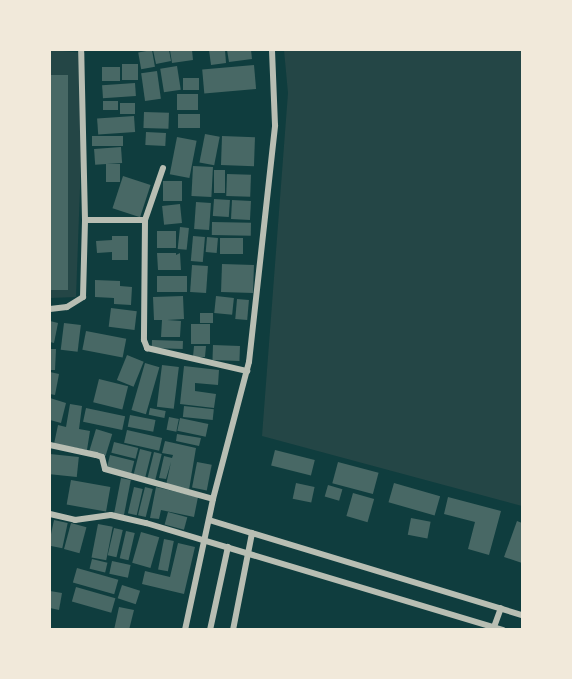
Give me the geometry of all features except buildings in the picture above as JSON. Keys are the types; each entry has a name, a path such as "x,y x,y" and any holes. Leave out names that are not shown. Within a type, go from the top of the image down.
{"street":[{"path":"50,309 67,307 83,297 85,220 81,50"},
{"path":"185,630 213,499 246,371 275,125 272,50"},
{"path":"163,168 145,220 144,340 147,348 246,371"},
{"path":"85,220 145,220"},
{"path":"50,445 96,454 102,458 105,469 213,499"},
{"path":"50,514 75,520 111,515 204,538 503,630"},
{"path":"209,520 522,615"},
{"path":"233,630 252,533"},
{"path":"210,630 228,546"},
{"path":"494,627 501,608"}],"shaded area":[{"path":"50,50 85,53 76,297 50,298"},
{"path":"284,50 522,50 522,506 262,436 288,93"}]}
